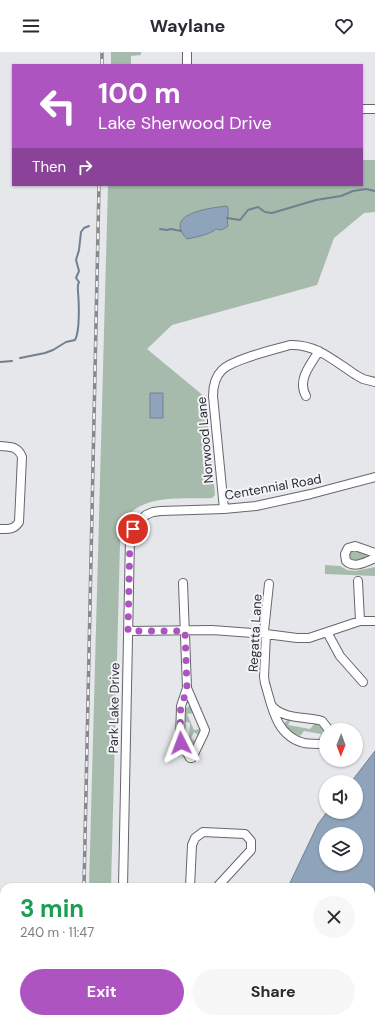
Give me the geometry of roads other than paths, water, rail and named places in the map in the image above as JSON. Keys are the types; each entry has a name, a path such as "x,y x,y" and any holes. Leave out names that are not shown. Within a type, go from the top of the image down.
{"street":[{"path":"187,52 187,64"},
{"path":"363,109 375,109"},
{"name":"Norwood Lane","path":"224,509 213,396 214,387 218,376 227,367 237,362 290,345 305,346 318,350 356,375 375,382"},
{"path":"306,396 302,385 302,379 318,350"},
{"path":"0,446 14,447 22,456 20,518 17,526 0,529"},
{"name":"Centennial Road","path":"133,529 140,520 153,512 256,506 284,501 375,477"},
{"name":"Park Lake Drive","path":"123,883 130,538 133,529"},
{"path":"375,552 351,546 346,550 345,558 349,564 352,565 364,563 375,558"},
{"path":"358,581 360,621"},
{"path":"183,583 187,688 181,706 180,739 190,758 192,758 205,730 187,688"},
{"name":"Regatta Lane","path":"270,584 264,631 266,634 264,677 272,706 277,721 285,733 302,742 319,743"},
{"path":"128,631 212,630 309,638 360,621 375,621"},
{"path":"327,632 340,656 363,682"},
{"path":"272,706 277,712 284,715 322,721 324,723"},
{"path":"190,883 192,845 195,838 203,832 245,834 251,841 251,850 220,883"}],"water":[{"path":"227,206 228,226 222,230 216,229 198,237 187,239 181,230 180,223 184,218 201,210"},
{"path":"150,393 163,393 163,418 150,418"},
{"path":"375,751 375,883 290,883 322,819 363,819 363,775 356,775"}],"waterway":[{"path":"227,218 240,220 248,210 258,207 265,212 272,213 316,200 341,196 353,191 366,189 375,191"},
{"path":"20,358 45,353 66,342 75,340 78,331 79,317 79,282 76,278 79,271 76,260 81,232 84,228 89,226"},
{"path":"160,229 181,231"},
{"path":"0,362 12,361"}],"railway":[{"path":"102,52 102,64"},
{"path":"84,883 99,186"}]}
